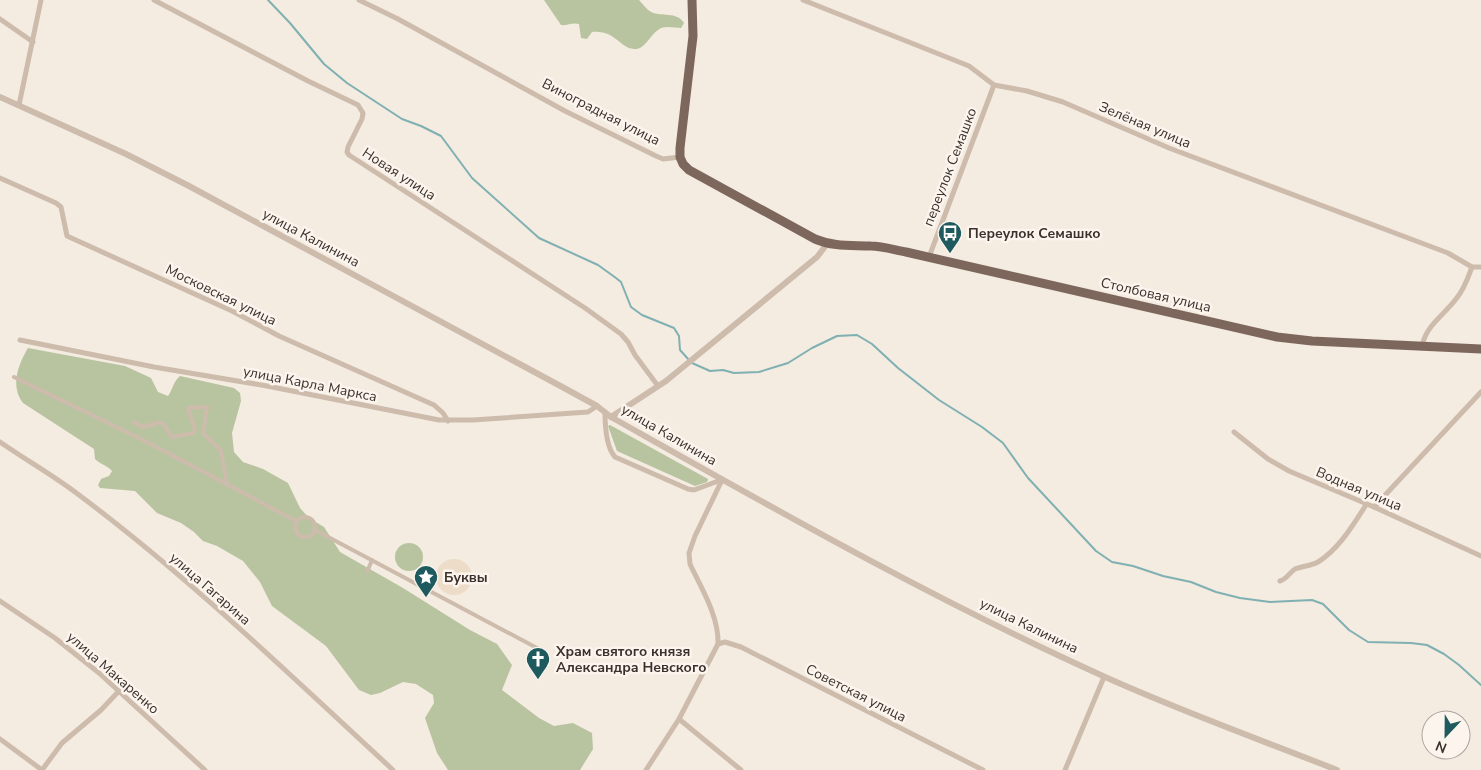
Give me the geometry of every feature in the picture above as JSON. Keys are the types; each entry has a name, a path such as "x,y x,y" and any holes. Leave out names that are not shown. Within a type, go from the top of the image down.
{"main road":[{"path":"692,0 692,36 680,157 683,164 702,178 827,244"},
{"name":"Столбовая улица","path":"827,244 872,246 1277,337 1312,341 1481,349"}],"street":[{"path":"19,105 41,0"},
{"name":"Новая улица","path":"154,0 308,82 358,105 363,113 362,119 348,147 347,152 349,154 585,308 621,334 658,386"},
{"name":"Виноградная улица","path":"358,0 398,19 565,110 656,156 663,159 680,157"},
{"name":"Зелёная улица","path":"803,0 969,66 994,85 1027,91 1063,102 1169,148 1448,253 1472,267"},
{"path":"0,20 33,42"},
{"name":"переулок Семашко","path":"929,258 994,85"},
{"name":"улица Калинина","path":"0,97 126,154 189,186 597,406 611,417 722,480 894,573 1104,677 1219,726 1337,770"},
{"name":"Московская улица","path":"0,178 56,203 60,207 68,236 232,311 279,336 434,406 443,413 448,421"},
{"path":"611,417 684,367 817,257 827,244"},
{"path":"1422,347 1424,337 1443,312 1458,297 1472,267 1481,267"},
{"name":"улица Карла Маркса","path":"20,340 154,367 267,386 430,419 448,421 473,420 588,412 597,406"},
{"path":"14,377 227,484 296,521"},
{"path":"1374,507 1481,392"},
{"path":"133,422 140,427 160,422 166,425 169,435 173,437 180,436 195,430 188,408 206,407 203,433 221,451 227,484"},
{"name":"улица Калинина","path":"605,412 605,426 611,452 616,457 688,489 694,490 722,480"},
{"name":"Водная улица","path":"1234,432 1268,459 1289,471 1481,556"},
{"name":"улица Гагарина","path":"0,442 78,494 148,550 235,625 393,770"},
{"path":"646,770 679,719 718,644 716,623 690,564 689,553 695,536 722,480"},
{"path":"1280,580 1284,580 1297,568 1316,563 1326,557 1336,547 1366,505"},
{"path":"303,517 310,518 315,525 312,535 302,537 295,531 294,525 296,521 303,517"},
{"path":"315,530 537,648"},
{"path":"366,572 372,560"},
{"path":"399,575 402,570"},
{"path":"444,599 447,594"},
{"name":"улица Макаренко","path":"0,600 55,638 119,691 205,770"},
{"name":"Советская улица","path":"718,644 724,642 741,647 983,770"},
{"path":"1065,770 1104,677"},
{"path":"0,738 42,770 62,743 101,710 119,691"},
{"path":"679,719 741,770"}],"green space":[{"path":"544,0 639,0 651,12 677,17 684,23 681,28 660,28 641,47 634,49 624,46 612,36 600,32 592,32 587,39 581,38 579,24 561,25"},
{"path":"28,348 125,366 151,378 158,392 168,396 180,376 234,388 240,393 241,401 232,433 234,452 243,462 263,469 288,483 300,508 309,518 324,527 340,552 403,588 470,630 497,644 512,665 502,690 539,718 554,726 573,723 592,733 593,749 580,770 448,770 437,753 425,718 434,703 433,695 416,684 403,682 380,693 371,695 359,690 326,646 272,606 260,582 243,561 217,546 203,541 181,523 157,513 135,491 100,488 98,485 101,479 109,476 112,471 95,459 94,449 23,403 19,396 16,383 17,376 21,361"},
{"path":"610,425 708,479 707,482 695,486 617,451 608,426"},
{"path":"409,543 419,547 423,557 419,567 409,571 399,567 395,557 399,547"}],"shaded area":[{"path":"454,559 461,560 467,564 471,570 471,584 467,590 461,594 454,595 447,594 441,590 437,584 436,577 437,570 441,564 447,560"}],"waterway":[{"path":"268,0 324,64 347,83 402,119 441,136 472,178 539,238 598,265 621,282 631,307 642,315 674,328 679,336 680,350 689,360"},
{"path":"692,363 710,371 723,370 734,373 759,372 788,363 812,348 837,336 857,335 872,344 898,368 939,400 982,427 1003,443 1028,478 1096,551 1112,562 1191,582 1216,592 1240,598 1270,602 1312,600 1323,604 1349,630 1368,642 1427,645 1459,665 1481,685"}],"place":[{"name":"Переулок Семашко","path":"950,254"},
{"name":"Буквы","path":"426,598"},
{"name":"Храм святого князя Александра Невского","path":"538,680"}]}
